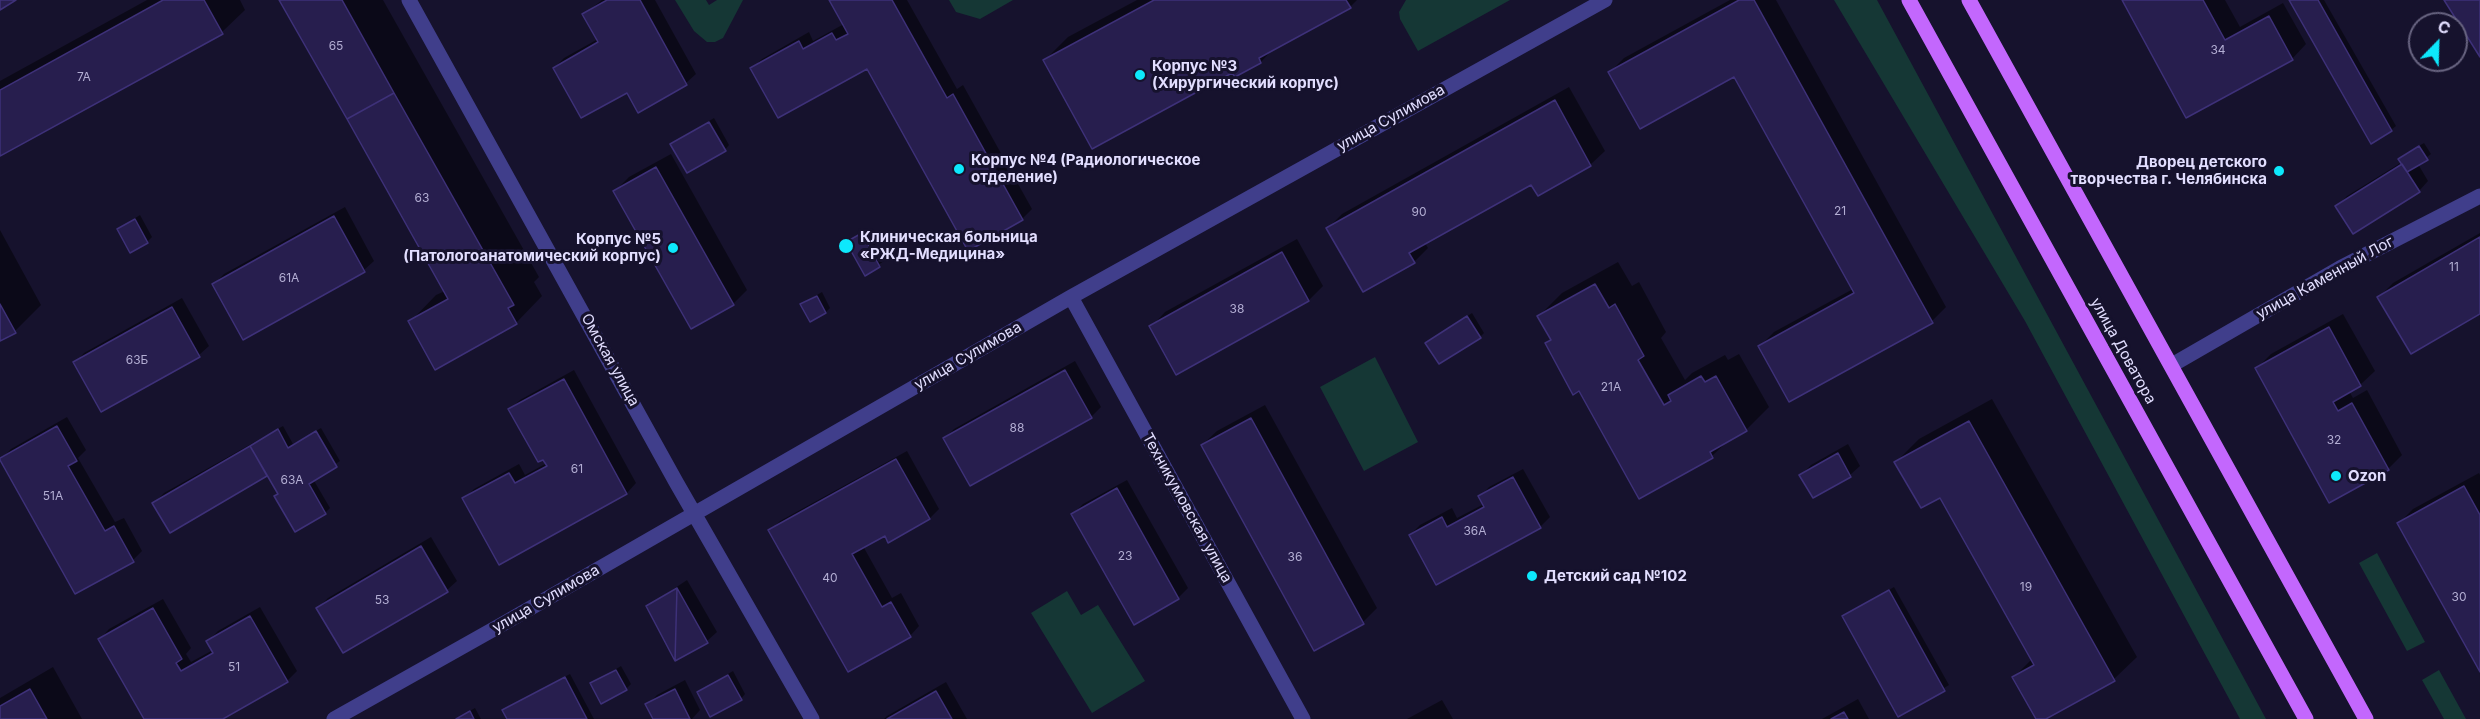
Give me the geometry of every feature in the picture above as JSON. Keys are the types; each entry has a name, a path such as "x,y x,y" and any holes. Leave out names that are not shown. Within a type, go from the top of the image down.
{"main road":[{"name":"улица Доватора","path":"1909,0 2306,719"},
{"path":"1969,0 2366,719"}],"street":[{"name":"Омская улица","path":"409,0 694,513 812,719"},
{"name":"улица Сулимова","path":"334,719 1071,297 1605,0"},
{"name":"улица Каменный Лог","path":"2172,365 2340,268 2480,196"},
{"name":"Техникумовская улица","path":"1071,297 1303,719"}],"green space":[{"path":"675,0 706,0 709,5 717,0 743,0 723,38 715,42 707,42 694,31"},
{"path":"949,0 1013,0 980,19 956,12"},
{"path":"1406,0 1510,0 1418,51 1400,19 1399,12"},
{"path":"1834,0 1877,0 2266,719 2240,719 2025,321"},
{"path":"1375,357 1418,442 1364,471 1320,387"},
{"path":"2377,553 2425,642 2407,651 2359,563"},
{"path":"1067,591 1081,615 1098,605 1145,681 1092,713 1031,613"},
{"path":"2439,670 2466,719 2444,719 2422,680"}],"building":[{"path":"0,0 16,0 0,10"},
{"path":"163,0 204,0 223,34 0,156 0,90"},
{"path":"279,0 342,0 394,93 347,119"},
{"path":"607,0 640,0 687,85 638,113 627,93 581,118 553,68 598,42 582,14"},
{"name":"Корпус №4 (Радиологическое отделение)","path":"829,0 892,0 947,98 953,94 1023,220 968,251 867,69 778,118 750,68 799,41 803,49 832,33 836,40 848,34"},
{"name":"Корпус №3 (Хирургический корпус)","path":"1154,0 1346,0 1351,8 1259,58 1261,63 1235,77 1232,73 1092,149 1043,60"},
{"path":"1739,0 1754,0 1933,323 1789,402 1758,346 1854,293 1734,77 1640,129 1608,72"},
{"path":"2122,0 2203,0 2225,40 2269,16 2293,60 2186,118"},
{"path":"2289,0 2318,0 2392,131 2371,144"},
{"path":"2444,0 2480,0 2480,57 2468,38 2468,12 2452,12"},
{"path":"394,93 514,305 508,308 517,324 435,370 408,321 448,299 347,119"},
{"path":"1555,100 1591,166 1538,196 1531,185 1409,253 1415,263 1363,292 1326,228"},
{"path":"709,122 726,151 687,173 670,144"},
{"path":"2419,146 2428,160 2407,172 2398,159"},
{"path":"2402,164 2420,192 2353,234 2335,206"},
{"name":"Корпус №5 (Патологоанатомический корпус)","path":"656,167 734,305 691,329 613,191"},
{"path":"334,216 365,272 243,340 212,284"},
{"path":"135,219 148,243 130,253 117,229"},
{"path":"862,233 880,267 865,276 846,242"},
{"path":"2480,237 2480,314 2411,354 2377,297"},
{"path":"1282,252 1309,301 1176,375 1149,326"},
{"path":"1595,284 1609,308 1615,304 1644,356 1638,360 1664,405 1671,401 1668,395 1701,376 1705,382 1716,376 1747,431 1710,452 1713,458 1639,499 1579,391 1573,395 1545,343 1551,340 1537,316"},
{"path":"817,296 826,313 810,322 800,304"},
{"path":"0,304 16,333 0,341"},
{"path":"172,307 200,357 101,412 73,362"},
{"path":"1467,316 1481,338 1439,364 1425,343"},
{"path":"2329,327 2361,386 2333,402 2338,411 2352,403 2389,470 2329,503 2255,368"},
{"path":"1065,370 1092,418 970,486 943,438"},
{"path":"564,379 627,494 499,565 462,498 509,473 515,483 547,466 543,460 538,462 508,409"},
{"path":"1251,418 1364,624 1314,651 1201,445"},
{"path":"1969,421 2115,681 2046,719 2036,719 2012,677 2034,665 1940,498 1921,508 1894,462"},
{"path":"57,426 77,461 68,466 105,531 114,526 134,562 75,594 0,460"},
{"path":"278,429 288,448 316,431 337,467 309,484 326,514 295,532 274,496 278,494 250,446"},
{"path":"250,446 267,476 170,533 152,503"},
{"path":"1838,453 1851,477 1813,498 1799,475"},
{"path":"896,459 930,519 888,543 885,536 852,554 882,607 891,602 911,637 848,672 768,530"},
{"path":"1513,477 1541,528 1436,585 1409,535 1442,517 1447,527 1484,507 1478,496"},
{"path":"2464,486 2480,515 2480,672 2397,523"},
{"path":"1117,488 1179,599 1134,625 1071,514"},
{"path":"421,546 448,592 343,653 316,608"},
{"path":"677,588 675,661 646,606"},
{"path":"677,588 708,643 675,661"},
{"path":"1889,590 1945,691 1898,717 1842,616"},
{"path":"153,608 182,659 176,663 181,671 213,653 206,641 250,616 288,682 223,719 144,719 98,639"},
{"path":"616,670 627,690 601,704 590,683"},
{"path":"728,675 742,700 710,717 697,692"},
{"path":"565,677 587,719 507,719 502,710"},
{"path":"30,689 47,719 0,719 0,706"},
{"path":"675,689 690,719 653,719 645,704"},
{"path":"936,691 952,719 887,719"},
{"path":"470,711 474,719 456,719"},
{"path":"1844,712 1848,719 1831,719"}],"place":[{"name":"Корпус №3 (Хирургический корпус)","path":"1140,75"},
{"name":"Корпус №4 (Радиологическое отделение)","path":"959,169"},
{"name":"Дворец детского творчества г. Челябинска","path":"2279,171"},
{"name":"Клиническая больница «РЖД-Медицина»","path":"846,246"},
{"name":"Корпус №5 (Патологоанатомический корпус)","path":"673,248"},
{"name":"Ozon","path":"2336,476"},
{"name":"Детский сад №102","path":"1532,576"}]}
